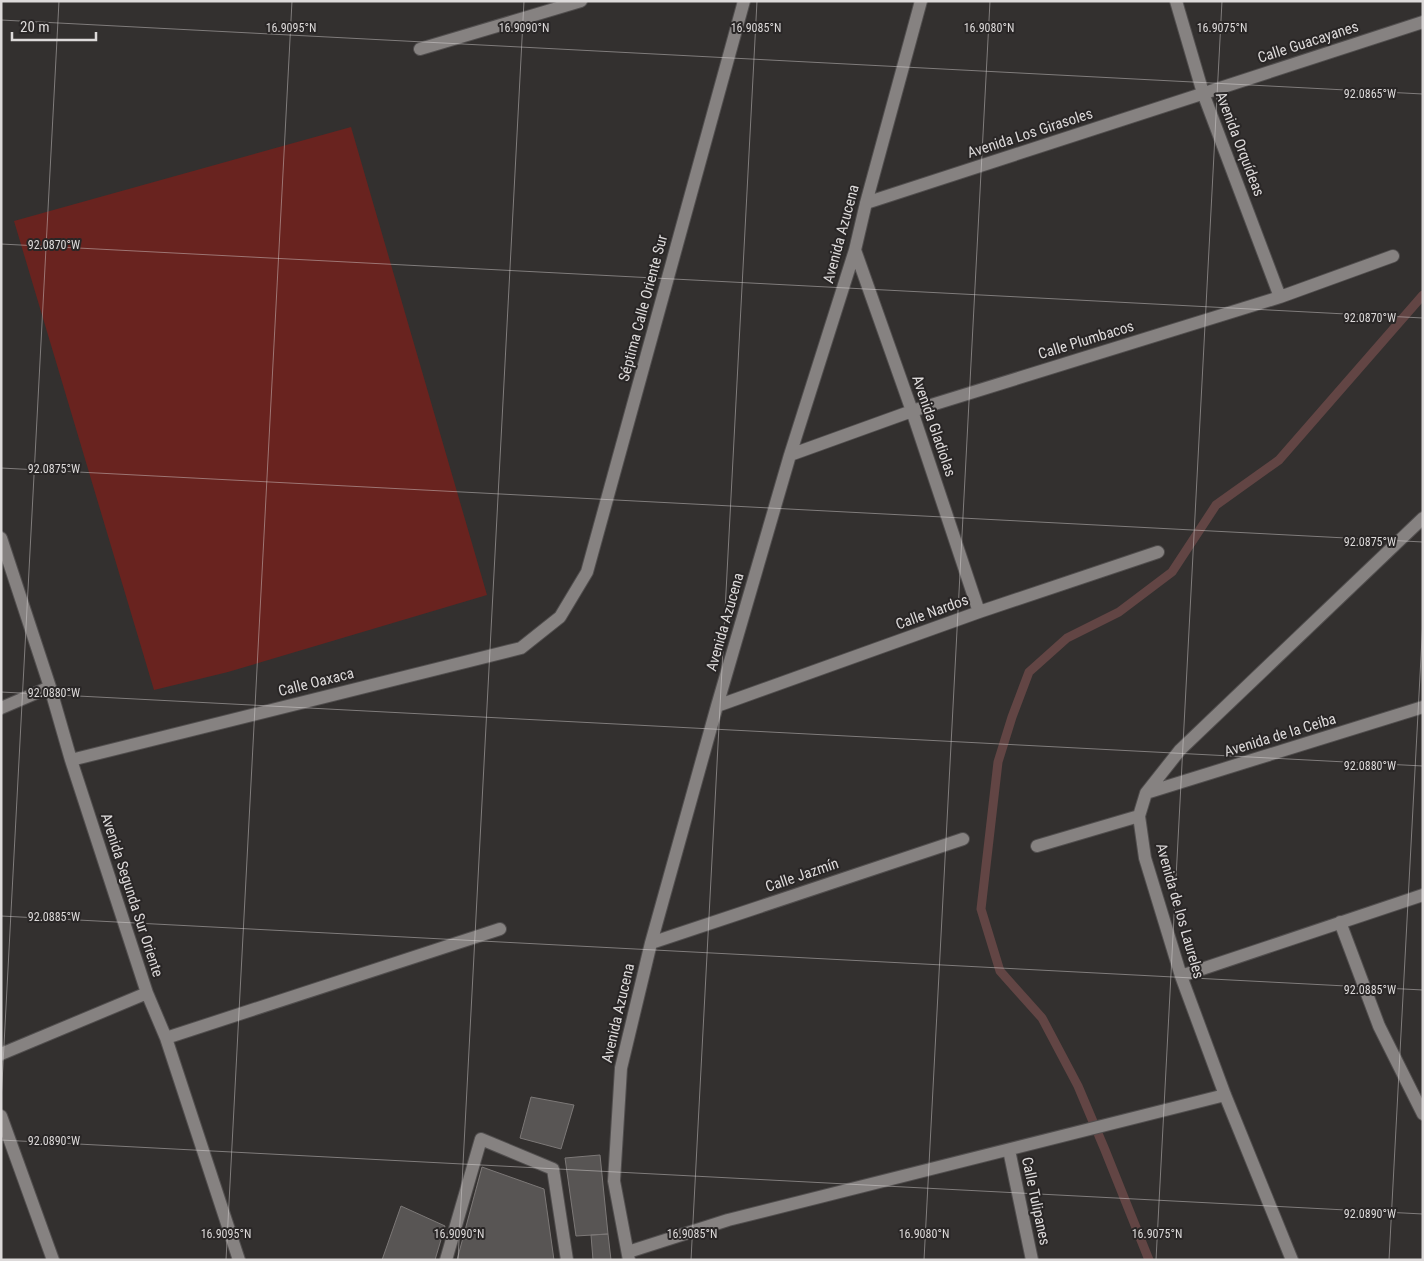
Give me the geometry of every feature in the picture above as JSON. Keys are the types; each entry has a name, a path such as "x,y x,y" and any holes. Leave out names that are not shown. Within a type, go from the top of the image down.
{"street":[{"path":"420,49 582,1"},
{"name":"Séptima Calle Oriente Sur","path":"560,617 587,572 744,1"},
{"name":"Avenida Azucena","path":"628,1256 614,1181 621,1068 651,943 717,706 790,455 855,250 866,203 922,1"},
{"name":"Avenida Orquídeas","path":"1176,1 1203,93 1280,296"},
{"name":"Calle Guacayanes","path":"1203,93 1423,22"},
{"name":"Avenida Los Girasoles","path":"866,203 1203,93"},
{"name":"Avenida Gladiolas","path":"855,250 912,411 979,612"},
{"name":"Calle Plumbacos","path":"790,455 912,411 1280,296 1393,256"},
{"name":"Avenida de los Laureles","path":"1292,1260 1225,1095 1181,976 1145,858 1139,816 1146,794 1180,750 1423,518"},
{"name":"Avenida Segunda Sur Oriente","path":"1,538 147,993 166,1038 239,1260"},
{"name":"Calle Nardos","path":"717,706 979,612 1158,552"},
{"name":"Calle Oaxaca","path":"71,760 521,648 560,617"},
{"path":"1,708 50,687"},
{"name":"Avenida de la Ceiba","path":"1146,794 1423,707"},
{"path":"1037,846 1139,816"},
{"name":"Calle Jazmín","path":"651,943 963,838"},
{"path":"1181,976 1423,895"},
{"path":"1340,922 1379,1026 1423,1114"},
{"path":"166,1038 500,930"},
{"path":"1,1054 147,993"},
{"path":"628,1256 728,1220 1225,1095"},
{"path":"1,1116 53,1260"},
{"path":"446,1260 480,1139 552,1169 566,1260"},
{"name":"Calle Tulipanes","path":"1009,1150 1032,1260"}],"shaded area":[{"path":"351,127 487,595 228,672 154,690 14,221"}],"building":[{"path":"531,1097 574,1105 561,1149 520,1138"},
{"path":"600,1155 608,1234 576,1236 565,1158"},
{"path":"482,1167 544,1189 554,1260 457,1260"},
{"path":"401,1206 445,1226 435,1260 382,1260"},
{"path":"608,1234 611,1260 593,1260 591,1235"}],"waterway":[{"path":"1149,1260 1078,1086 1042,1018 1000,971 981,909 998,762 1029,672 1067,638 1119,612 1172,572 1216,505 1279,460 1423,295"}]}
